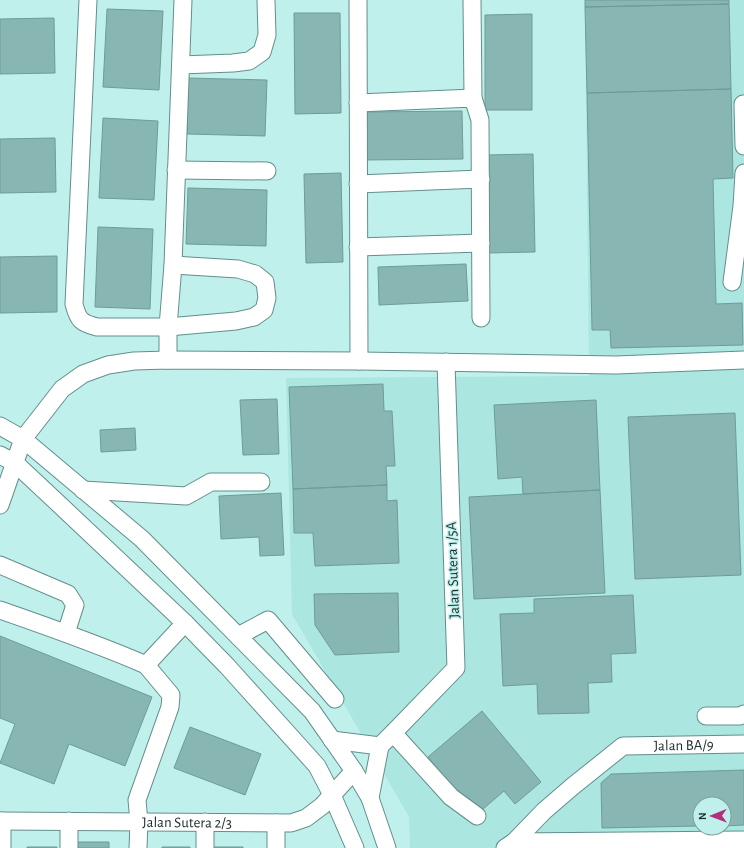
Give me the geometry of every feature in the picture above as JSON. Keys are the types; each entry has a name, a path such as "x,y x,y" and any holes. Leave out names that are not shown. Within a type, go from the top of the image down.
{"street":[{"path":"88,0 74,304 77,316 86,324 97,327 168,327 236,321 254,317 264,310 267,298 265,282 255,274 238,269 173,265"},
{"path":"168,360 168,327 173,265 183,0"},
{"path":"180,65 249,61 262,52 267,35 266,0"},
{"path":"358,0 359,361"},
{"path":"472,0 473,98 480,120 481,318"},
{"path":"358,103 473,98"},
{"path":"743,104 744,146"},
{"path":"176,170 267,171"},
{"path":"732,282 743,198 744,173"},
{"path":"358,184 481,179"},
{"path":"358,247 481,243"},
{"path":"0,504 7,459 62,389 83,374 108,365 134,361 168,360 616,365 744,360"},
{"name":"Jalan Sutera 1/5A","path":"380,746 456,668 446,362"},
{"path":"0,426 23,439 142,539 312,712 354,771 370,798 387,848"},
{"path":"7,459 185,623 227,666 317,766 332,795 355,848"},
{"path":"83,490 186,496 211,482 261,482"},
{"path":"0,565 68,594 75,605 66,633"},
{"path":"0,610 66,633 146,665 171,695 170,707 137,800 138,848"},
{"path":"238,636 268,620 335,699"},
{"path":"146,665 185,623"},
{"path":"706,716 740,716 744,714"},
{"path":"393,733 451,797 477,816"},
{"path":"332,740 380,746 370,798"},
{"name":"Jalan BA/9","path":"510,845 544,811 623,746 744,744"},
{"name":"Jalan Sutera 2/3","path":"1,821 291,823 306,818 322,806 354,771"},
{"path":"1,821 2,848"},
{"path":"69,821 69,848"},
{"path":"205,848 206,822"},
{"path":"276,823 276,848"},
{"path":"510,845 744,840"}],"shaded area":[{"path":"585,0 744,0 744,848 410,848 409,817 292,614 286,378 589,376"}],"building":[{"path":"585,0 729,0 729,4 585,7"},
{"path":"729,4 731,89 587,93 585,7"},
{"path":"107,9 163,11 159,90 103,87"},
{"path":"294,13 340,13 341,113 295,114"},
{"path":"532,14 532,110 485,110 485,15"},
{"path":"54,18 55,73 0,74 0,19"},
{"path":"188,78 267,80 265,136 187,134"},
{"path":"731,89 733,178 713,179 716,304 742,303 743,345 611,348 610,330 592,330 587,93"},
{"path":"462,111 463,159 365,160 364,112"},
{"path":"103,118 158,121 154,200 99,198"},
{"path":"55,138 56,192 0,193 0,139"},
{"path":"533,154 535,252 488,253 487,155"},
{"path":"341,173 343,262 306,263 304,174"},
{"path":"188,188 267,190 266,246 186,244"},
{"path":"98,227 153,229 150,309 95,307"},
{"path":"57,256 57,312 0,313 0,257"},
{"path":"466,264 468,301 379,305 378,267"},
{"path":"383,384 384,411 392,411 395,466 386,466 387,485 293,489 289,387"},
{"path":"277,399 279,454 243,455 240,400"},
{"path":"596,400 600,490 523,494 522,477 498,479 494,405"},
{"path":"735,413 741,575 635,579 628,417"},
{"path":"135,428 136,450 101,452 100,430"},
{"path":"387,485 387,501 397,500 399,563 315,566 313,533 294,533 293,489"},
{"path":"600,490 605,593 474,599 469,497"},
{"path":"281,493 284,555 260,556 259,537 221,539 219,496"},
{"path":"398,593 399,652 335,655 315,625 314,594"},
{"path":"633,595 636,653 611,654 612,682 588,683 589,713 538,714 537,684 503,686 500,614 534,613 534,599"},
{"path":"0,636 152,697 125,766 69,744 54,784 0,763 15,724 0,718"},
{"path":"482,711 541,782 515,804 504,791 476,815 428,757"},
{"path":"190,727 261,754 245,795 174,768"},
{"path":"744,770 744,825 732,826 732,796 692,796 692,826 602,828 601,783 611,774"},
{"path":"77,842 109,842 109,848 77,848"},
{"path":"57,847 57,848 27,848"},
{"path":"190,847 190,848 162,848"},
{"path":"243,847 243,848 213,848"}]}
